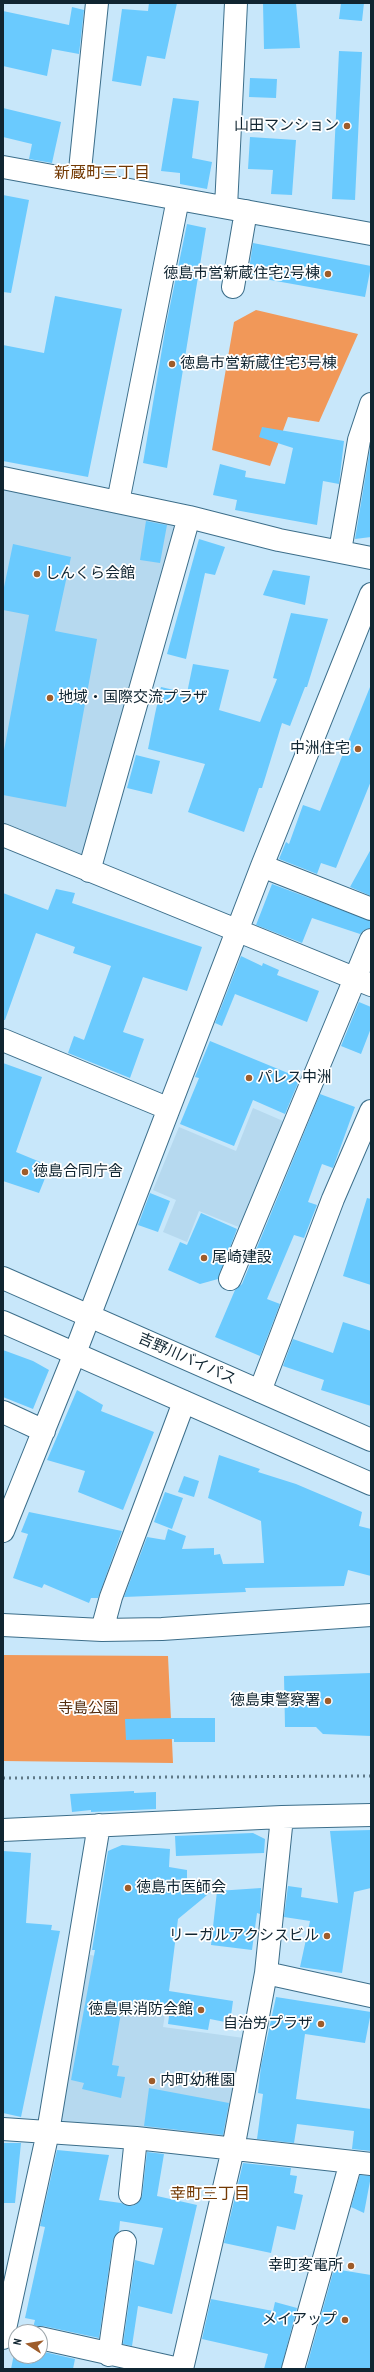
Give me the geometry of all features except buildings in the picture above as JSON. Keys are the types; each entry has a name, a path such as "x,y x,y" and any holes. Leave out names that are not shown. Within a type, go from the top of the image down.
{"main road":[{"path":"79,180 97,3"},
{"path":"233,287 236,209 236,3"},
{"path":"3,167 371,234"},
{"path":"118,502 178,198"},
{"path":"340,551 359,440 371,404"},
{"path":"3,478 189,517 279,540 371,558"},
{"path":"89,871 189,517"},
{"path":"3,1531 75,1353 167,1108 236,932 371,594"},
{"path":"3,835 236,932 363,982"},
{"path":"262,866 371,909"},
{"path":"230,1279 363,982 371,940"},
{"path":"3,1040 167,1108"},
{"path":"260,1391 333,1199 371,1111"},
{"name":"吉野川バイパス","path":"3,1278 371,1440"},
{"path":"3,1322 371,1484"},
{"path":"102,1630 111,1597 184,1402"},
{"path":"3,1412 44,1431"},
{"path":"3,1625 102,1630 240,1625 371,1615"},
{"path":"3,1830 282,1817 371,1815"},
{"path":"48,2340 180,2369 233,2149 266,1973 282,1817"},
{"path":"7,2332 48,2132 98,1825"},
{"path":"266,1973 371,1996"},
{"path":"3,2129 136,2138 361,2163 293,2369"},
{"path":"130,2194 136,2138"},
{"path":"109,2354 125,2242"}],"shaded area":[{"path":"3,478 179,521 81,861 3,830"},
{"path":"253,1108 290,1124 246,1230 199,1211 187,1242 163,1232 176,1200 153,1190 179,1127 236,1151"},
{"name":"内町幼稚園","path":"90,1955 135,1961 134,1969 171,1977 163,2027 244,2038 228,2141 59,2125"}],"green space":[{"path":"256,310 358,334 319,422 288,417 270,466 212,450 234,322"},
{"name":"寺島公園","path":"3,1655 168,1656 173,1763 3,1761"}],"railway":[{"path":"3,1778 371,1776"}],"place":[{"name":"山田マンション","path":"347,126"},
{"name":"徳島市営新蔵住宅2号棟","path":"328,274"},
{"name":"徳島市営新蔵住宅3号棟","path":"172,364"},
{"name":"しんくら会館","path":"37,574"},
{"name":"地域・国際交流プラザ","path":"50,698"},
{"name":"中洲住宅","path":"358,749"},
{"name":"パレス中洲","path":"249,1078"},
{"name":"徳島合同庁舎","path":"25,1172"},
{"name":"尾崎建設","path":"204,1258"},
{"name":"徳島東警察署","path":"328,1701"},
{"name":"徳島市医師会","path":"128,1888"},
{"name":"リーガルアクシスビル","path":"327,1936"},
{"name":"徳島県消防会館","path":"201,2010"},
{"name":"自治労プラザ","path":"321,2024"},
{"name":"内町幼稚園","path":"152,2081"},
{"name":"幸町変電所","path":"351,2266"},
{"name":"メイアップ","path":"345,2320"}],"district":[{"name":"新蔵町三丁目","path":"102,173"},
{"name":"幸町三丁目","path":"210,2194"}]}
